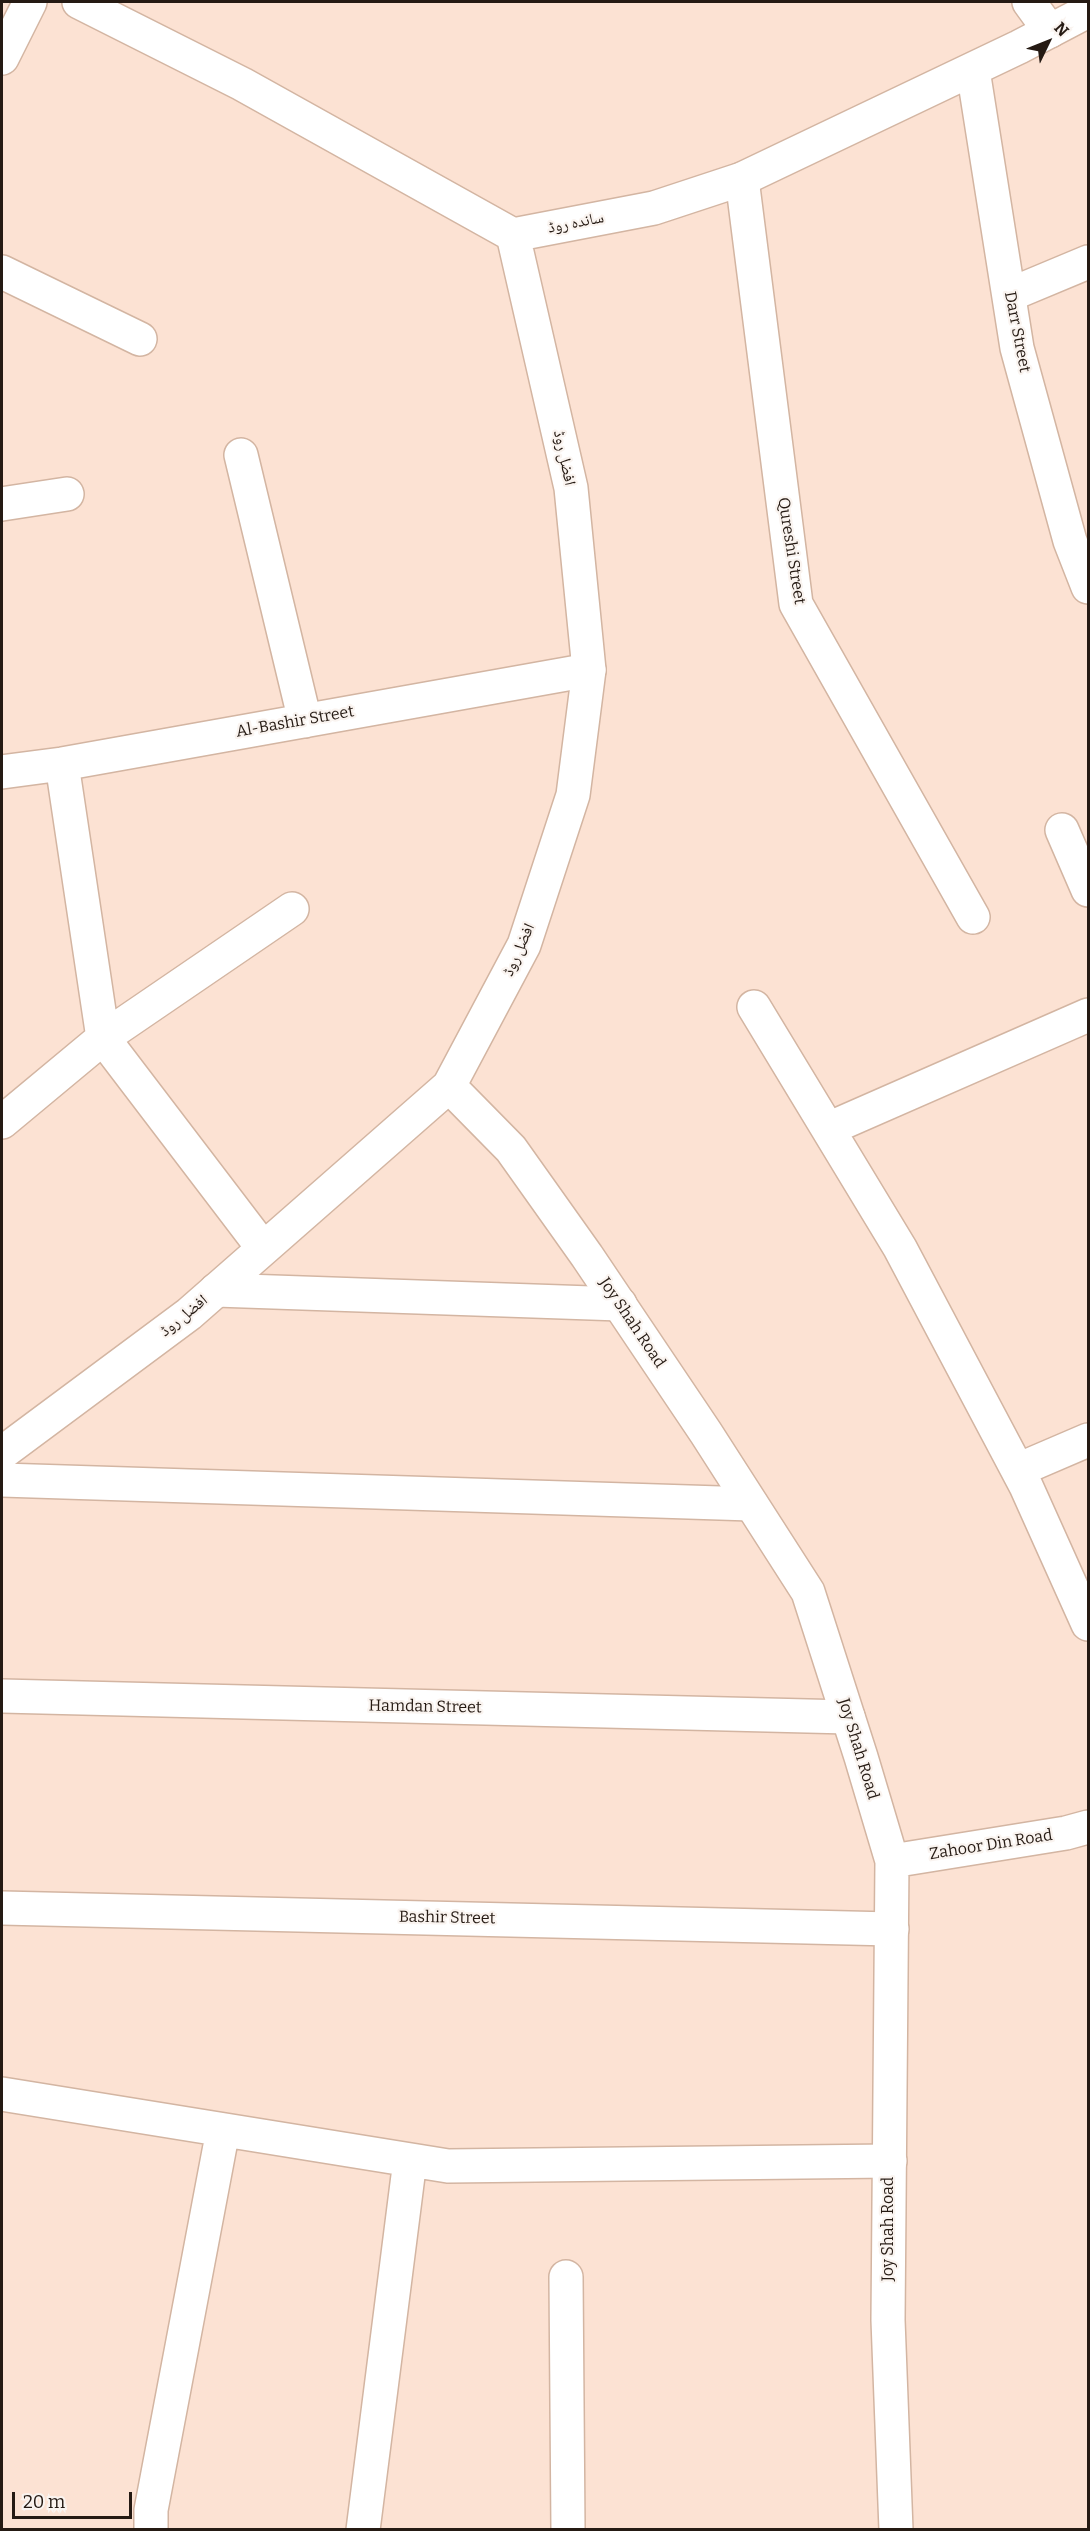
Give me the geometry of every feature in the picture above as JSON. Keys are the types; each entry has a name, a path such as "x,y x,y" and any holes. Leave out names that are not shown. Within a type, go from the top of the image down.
{"street":[{"path":"2,58 30,2"},
{"path":"79,2 242,84 513,235"},
{"path":"1029,2 1050,31"},
{"name":"ساندہ روڈ","path":"513,235 654,208 742,179 973,70 1089,11"},
{"name":"Darr Street","path":"973,70 1017,348 1075,509 1070,541 1086,576"},
{"name":"Qureshi Street","path":"742,179 795,604 972,916"},
{"name":"افضل روڈ","path":"2,1466 189,1314 449,1086 524,945 573,795 589,670 571,488 513,235"},
{"path":"1009,295 1089,262"},
{"path":"2,272 140,339"},
{"path":"240,455 305,721"},
{"path":"2,504 67,494"},
{"name":"Al-Bashir Street","path":"2,772 62,764 589,670"},
{"path":"62,764 103,1038 263,1248"},
{"path":"1062,830 1089,890"},
{"path":"2,1122 103,1038 292,909"},
{"path":"754,1007 900,1248 1018,1470 1089,1624"},
{"path":"828,1129 1089,1015"},
{"name":"Joy Shah Road","path":"449,1086 511,1149 620,1304 808,1592 848,1717 892,1862 888,2320 896,2529"},
{"path":"216,1290 620,1304"},
{"path":"1018,1470 1089,1440"},
{"path":"2,1466 751,1504"},
{"name":"Hamdan Street","path":"2,1696 848,1717"},
{"name":"Zahoor Din Road","path":"892,1862 1066,1833 1089,1827"},
{"name":"Bashir Street","path":"2,1908 892,1929"},
{"path":"2,2094 448,2166 890,2162"},
{"path":"151,2529 151,2510 223,2130"},
{"path":"363,2529 410,2160"},
{"path":"566,2277 568,2529"}]}
